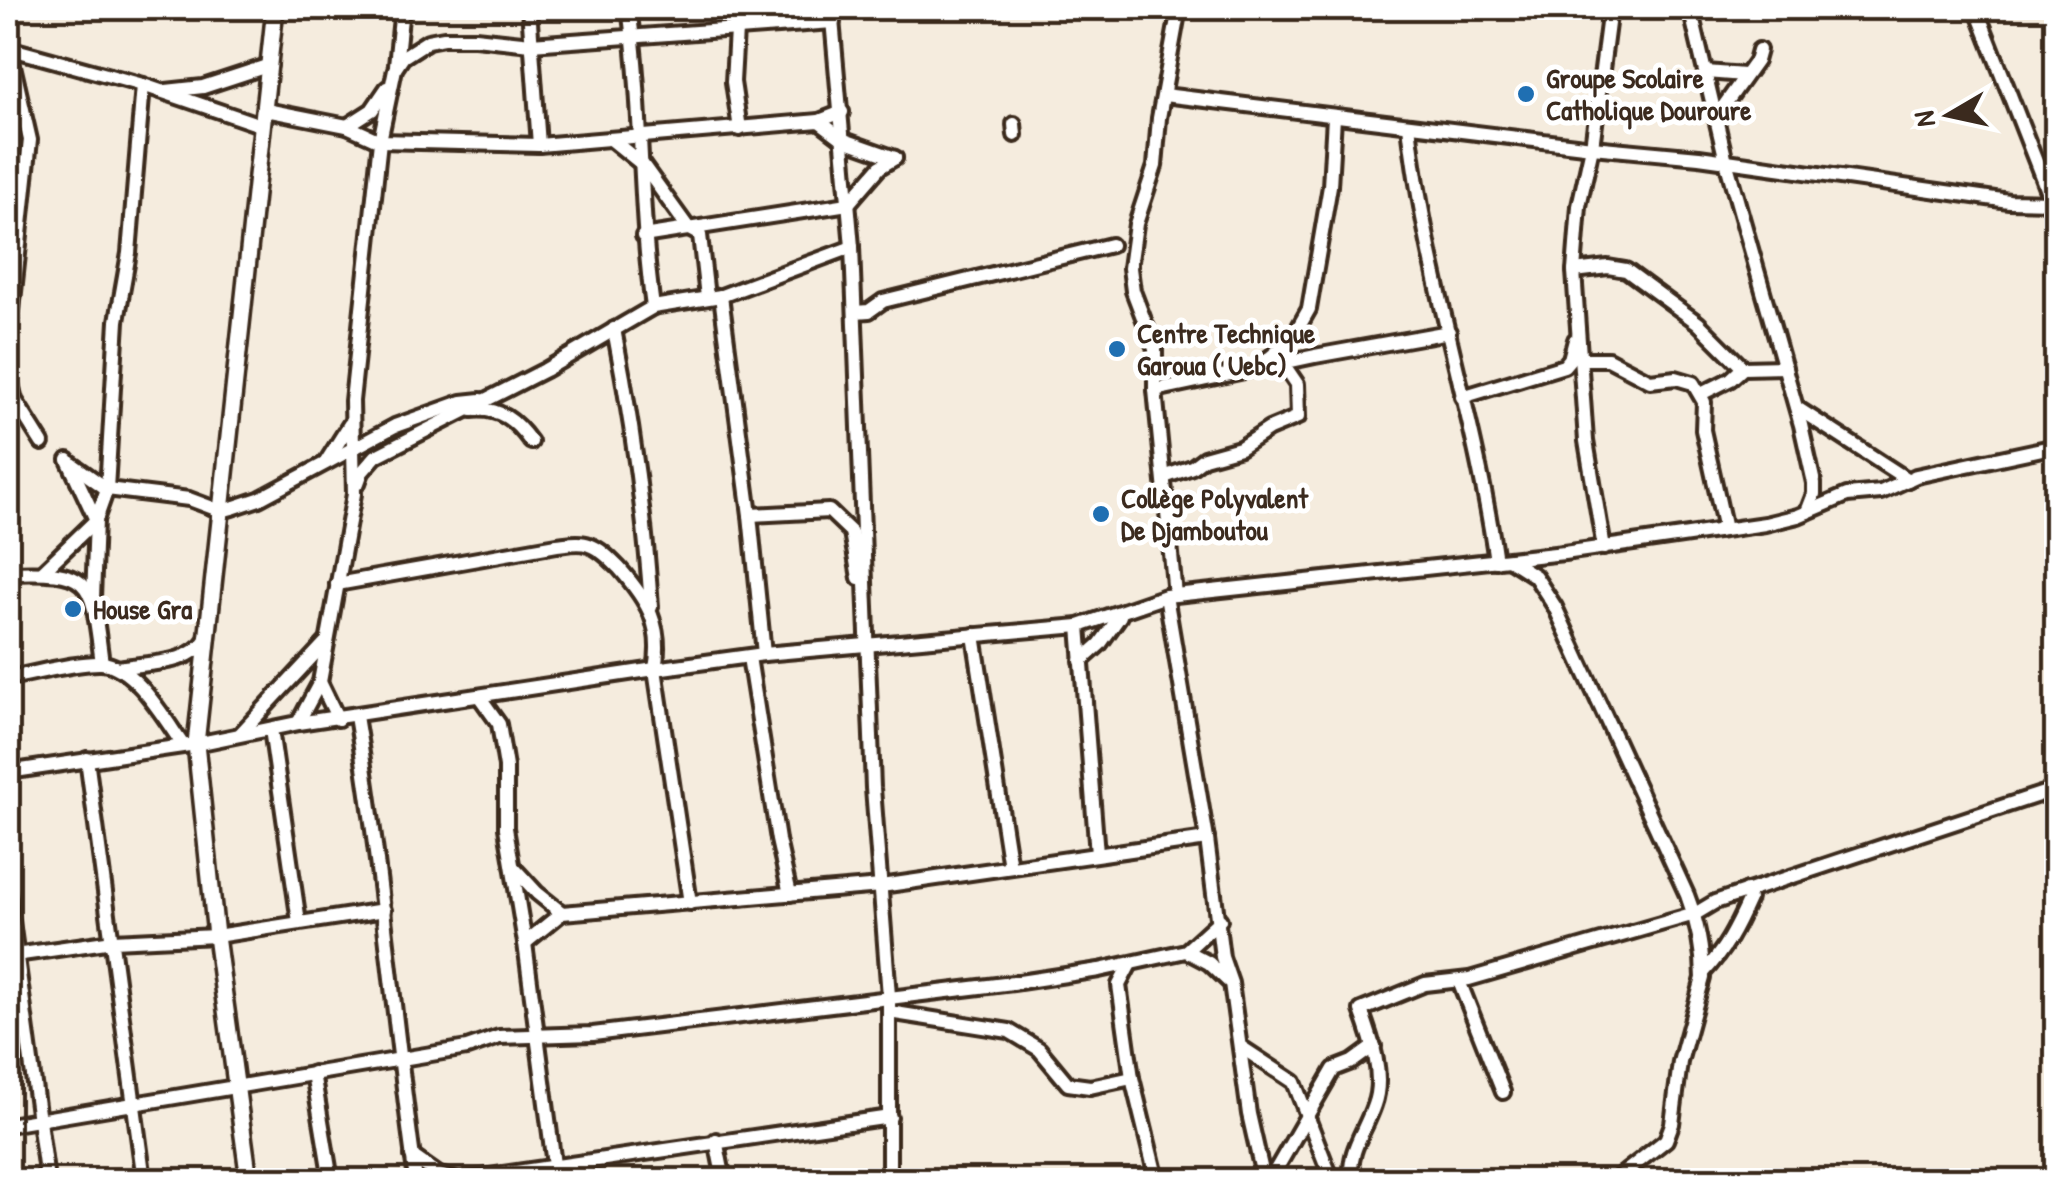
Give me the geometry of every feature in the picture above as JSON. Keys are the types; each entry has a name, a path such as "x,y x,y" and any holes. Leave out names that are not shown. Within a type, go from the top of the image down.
{"main road":[{"path":"248,1180 189,744 207,638 275,8"}],"street":[{"path":"354,494 351,422 380,141 395,69 402,8"},
{"path":"529,8 539,145"},
{"path":"629,8 643,165 643,236 653,308"},
{"path":"720,29 732,8"},
{"path":"732,8 740,129"},
{"path":"1178,8 1155,166 1130,248 1133,292 1155,348 1154,390 1164,477 1170,596 1220,920 1222,957 1231,983 1249,1114 1267,1180"},
{"path":"1604,548 1586,441 1574,271 1610,8"},
{"path":"1690,8 1726,161 1797,408 1814,482 1807,512"},
{"path":"1164,95 1726,161 2054,208 1976,8"},
{"path":"347,126 372,110 403,57 428,41 475,38 531,44 633,39 736,30 832,15 852,247 867,644 889,996 890,1180"},
{"path":"8,349 30,140 8,48 264,118 347,126 380,141 539,145 818,121 842,112"},
{"path":"1716,118 1756,61 1759,50"},
{"path":"162,92 203,86 270,65"},
{"path":"1706,72 1744,75"},
{"path":"102,662 93,598 96,520 107,489 117,320 129,252 143,85"},
{"path":"1257,367 1292,339 1310,308 1330,186 1334,117"},
{"path":"643,236 848,204 865,182 894,158 844,140 818,121"},
{"path":"1410,125 1424,227 1503,560 1535,576 1555,606 1694,914 1702,973 1680,1062 1672,1124 1666,1140 1615,1180"},
{"path":"612,140 643,165 689,228 700,236 714,297 750,515 764,654"},
{"path":"8,212 22,220"},
{"path":"8,237 19,251"},
{"path":"855,312 869,310 883,301 1111,245"},
{"path":"298,723 320,682 354,494 362,472 376,456 468,411 653,308 714,297 852,247"},
{"path":"1574,271 1608,267 1626,270 1698,323 1743,368"},
{"path":"614,329 648,542 651,608 658,629 654,669 690,903"},
{"path":"1154,390 1449,332"},
{"path":"1462,397 1564,366 1570,359 1576,332"},
{"path":"1582,359 1608,359 1650,381 1668,378 1693,383 1701,394 1703,430 1724,526 1716,531"},
{"path":"1164,477 1204,458 1240,448 1269,429 1298,417 1297,384 1282,362"},
{"path":"1701,394 1731,379 1743,368 1785,367"},
{"path":"8,372 15,400 42,443"},
{"path":"96,520 68,460 107,489 189,499 221,511 259,499 394,426 462,402 490,398"},
{"path":"468,411 488,408 504,414 531,442"},
{"path":"1797,408 1908,480"},
{"path":"324,466 351,422"},
{"path":"1079,628 1170,596 1604,548 1716,531 1807,512 1847,495 1881,492 1908,480 2056,446"},
{"path":"750,515 828,511 851,532 868,604"},
{"path":"44,571 96,520"},
{"path":"337,584 557,544 587,543 608,556 651,608"},
{"path":"8,573 69,574 93,598"},
{"path":"8,772 298,723 764,654 1096,626 1170,596"},
{"path":"1080,661 1100,644 1120,616"},
{"path":"1079,628 1098,854"},
{"path":"974,635 1010,867"},
{"path":"119,668 188,657 207,638"},
{"path":"240,734 327,641"},
{"path":"749,657 790,894"},
{"path":"8,678 102,662 119,668 189,744"},
{"path":"320,682 338,719"},
{"path":"479,696 499,724 506,767 506,828 555,1173"},
{"path":"356,716 416,1180"},
{"path":"271,729 299,922"},
{"path":"87,759 144,1180"},
{"path":"1351,1180 1350,1158 1377,1100 1374,1046 1361,1010 1425,984 1459,981 1694,914 1715,902 2056,790"},
{"path":"525,943 562,913 880,886 1208,838"},
{"path":"512,866 536,893 562,913"},
{"path":"8,891 12,956 47,1180"},
{"path":"1702,973 1722,954 1734,934 1749,899 1746,892"},
{"path":"12,956 113,941 216,936 384,910"},
{"path":"8,1125 467,1048 500,1037 593,1034 1098,970 1186,951 1220,920"},
{"path":"1186,951 1209,963 1231,983"},
{"path":"1130,964 1119,986 1132,1078 1157,1180"},
{"path":"1098,970 1119,986"},
{"path":"1459,981 1503,1092"},
{"path":"889,1012 1009,1030 1039,1050 1068,1084 1090,1087 1132,1078"},
{"path":"1267,1180 1334,1068 1352,1062 1374,1046"},
{"path":"1241,1048 1294,1082 1332,1180"},
{"path":"313,1073 331,1180"},
{"path":"412,1156 439,1175 459,1180 530,1170 555,1173 716,1140 890,1117"},
{"path":"716,1140 724,1180"},
{"path":"530,1170 545,1180"}],"place":[{"name":"Groupe Scolaire Catholique Douroure","path":"1526,94"},
{"name":"Centre Technique Garoua ( Uebc)","path":"1117,349"},
{"name":"Collège Polyvalent De Djamboutou","path":"1101,514"},
{"name":"House Gra","path":"73,609"}]}
